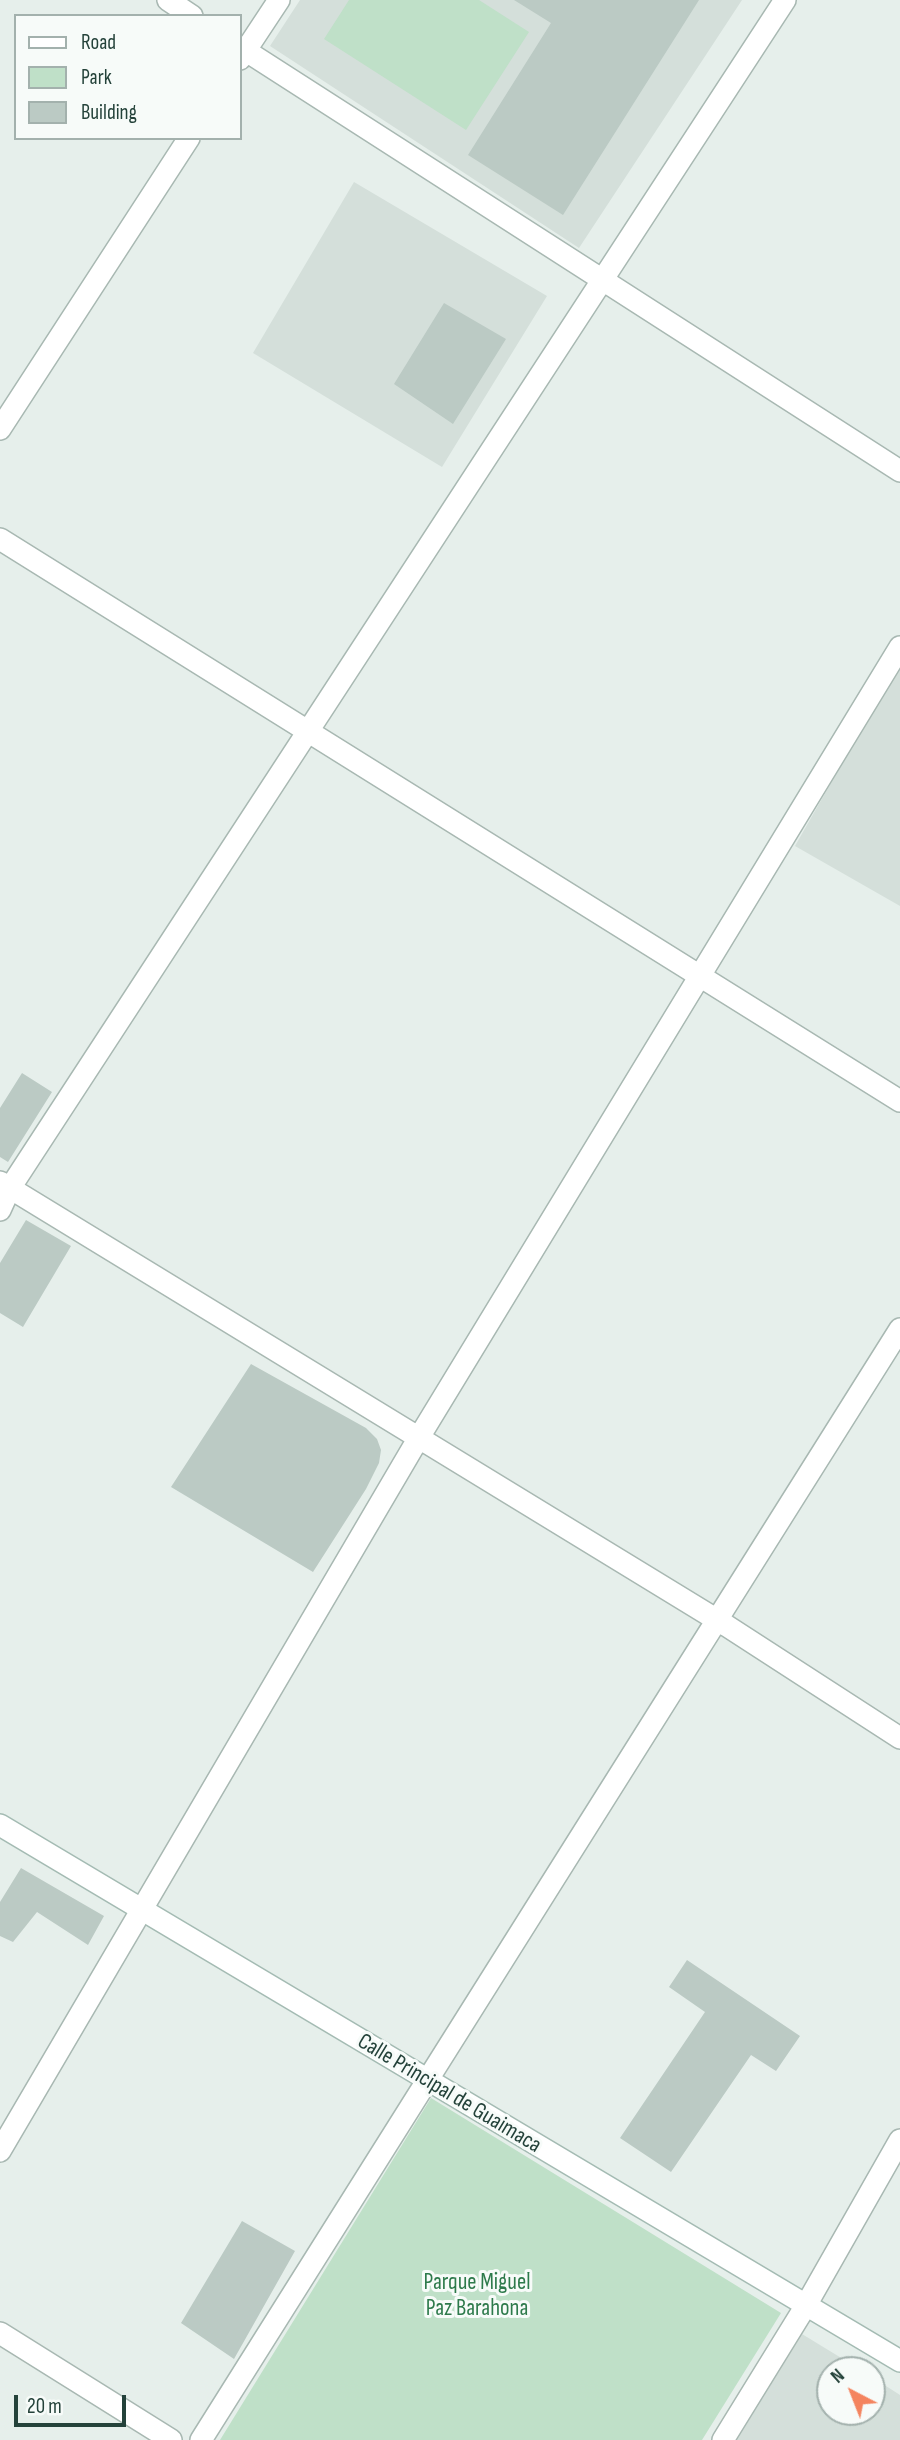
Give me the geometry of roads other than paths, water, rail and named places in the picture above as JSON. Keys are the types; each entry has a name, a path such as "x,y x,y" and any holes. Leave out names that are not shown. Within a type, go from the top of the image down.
{"street":[{"path":"168,0 189,14"},
{"path":"279,0 242,52 900,471"},
{"path":"0,1210 5,1185 785,0"},
{"path":"0,429 188,140"},
{"path":"0,539 900,1101"},
{"path":"0,2151 418,1439 900,647"},
{"path":"5,1185 717,1620 900,1738"},
{"path":"201,2440 900,1329"},
{"name":"Calle Principal de Guaimaca","path":"0,1825 805,2307 900,2361"},
{"path":"723,2440 805,2307 900,2140"},
{"path":"0,2333 171,2440"}],"park label":[{"name":"Parque Miguel Paz Barahona","path":"477,2296"}]}
